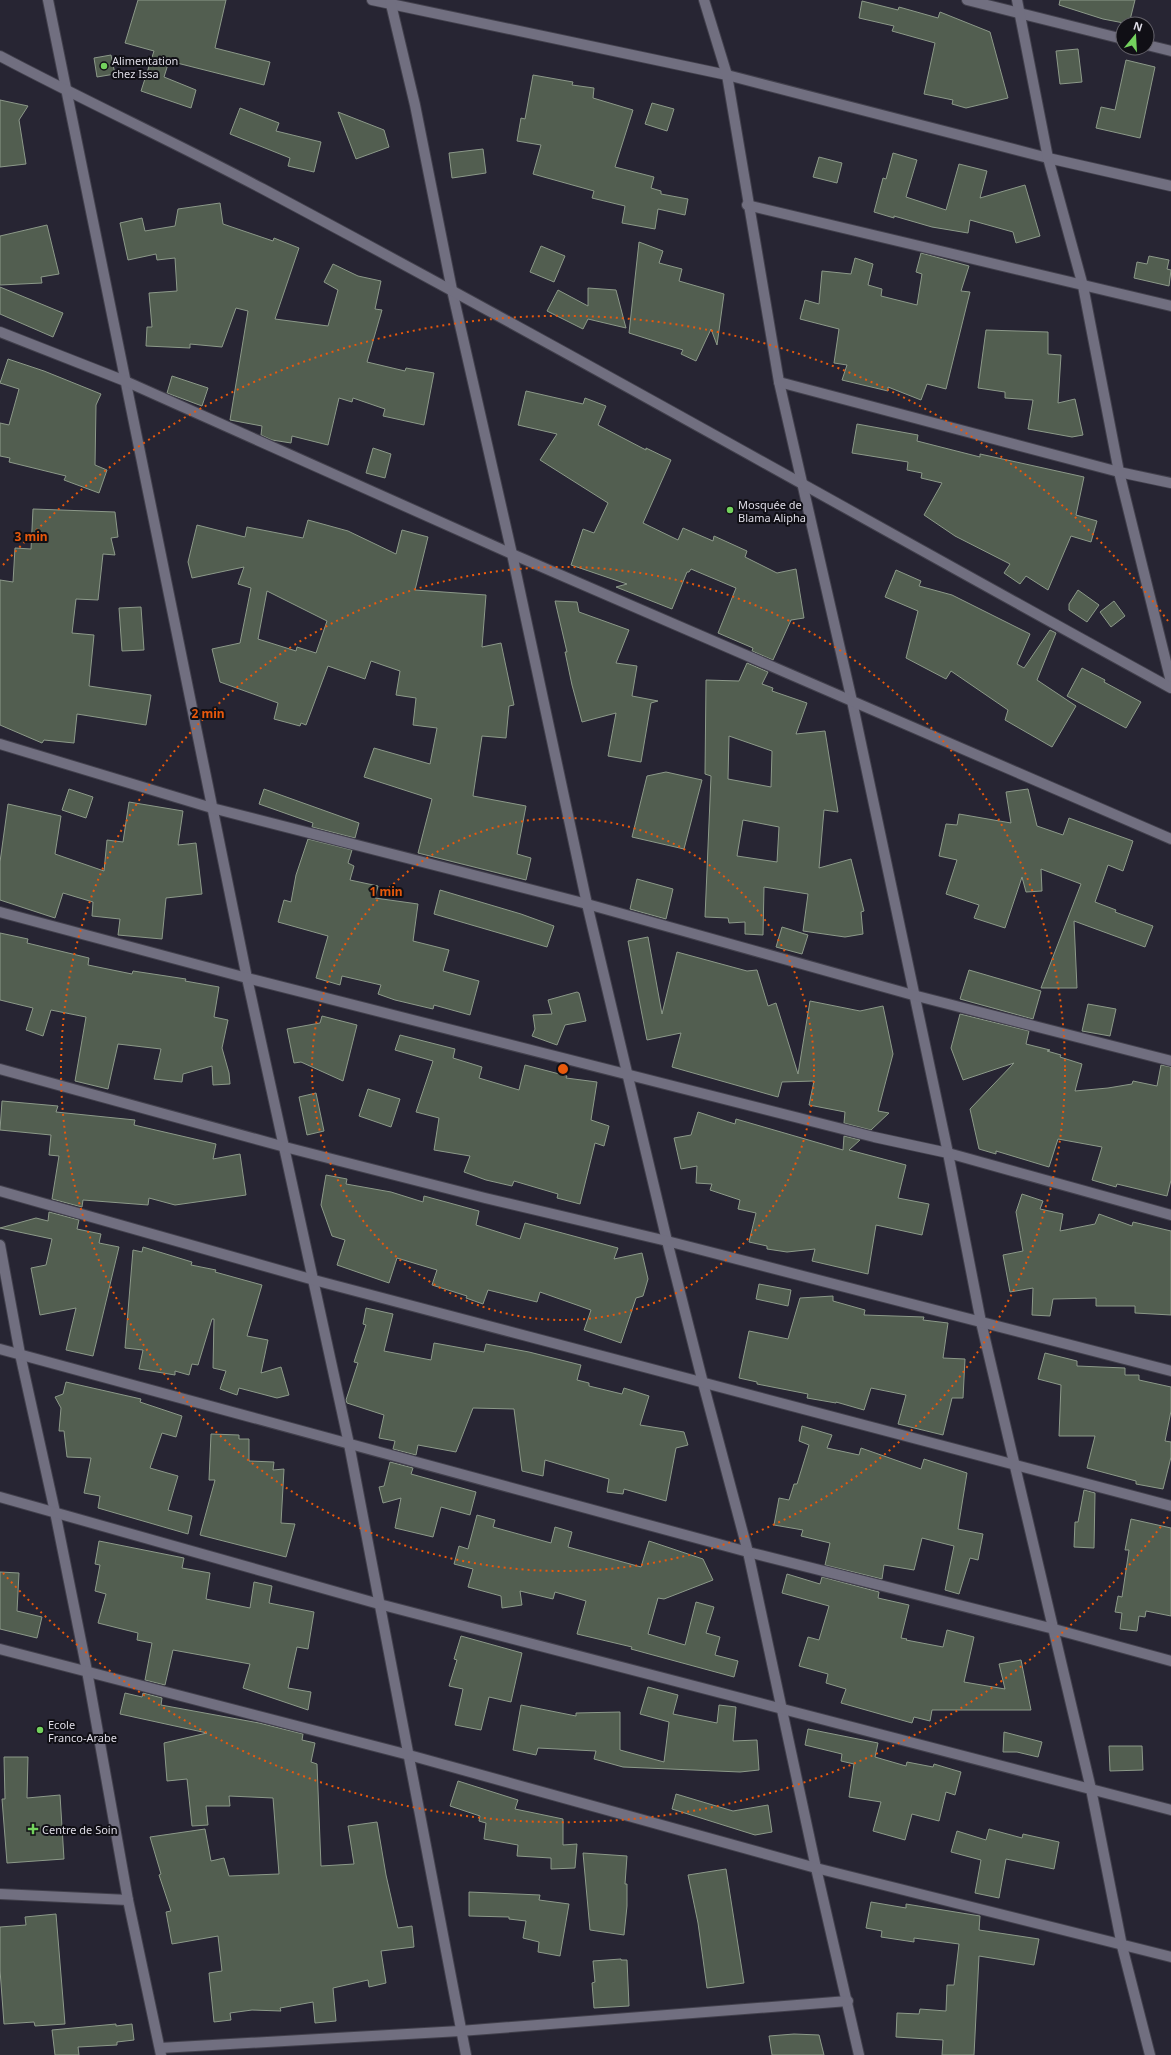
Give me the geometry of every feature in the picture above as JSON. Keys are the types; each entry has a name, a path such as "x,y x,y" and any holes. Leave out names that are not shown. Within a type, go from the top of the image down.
{"street":[{"path":"48,0 246,978 285,1147 348,1444 409,1754 460,2031 466,2055"},
{"path":"372,0 390,2 727,75 1048,158 1171,186"},
{"path":"704,0 727,75 747,205 778,382 852,701 913,995 948,1153 981,1322 1091,1789 1122,1946 1150,2055"},
{"path":"967,0 1115,37"},
{"path":"1017,0 1048,158 1083,286 1119,472 1171,682"},
{"path":"390,2 415,105 452,290 512,554 587,904 667,1241 748,1552 816,1868 848,2001 859,2055"},
{"path":"1155,47 1171,51"},
{"path":"0,56 66,91 259,186 452,290 1171,688"},
{"path":"747,205 1171,306"},
{"path":"0,332 125,381 512,554 1171,839"},
{"path":"778,382 1119,472 1171,483"},
{"path":"0,744 212,808 587,904 913,995 1171,1062"},
{"path":"0,912 246,978 874,1137 948,1153 1171,1215"},
{"path":"0,1069 285,1147 485,1198 667,1241 1171,1371"},
{"path":"0,1191 314,1280 1171,1506"},
{"path":"0,1245 20,1354 55,1512 87,1671 128,1900 160,2052 460,2031 848,2001"},
{"path":"0,1349 748,1552 1054,1629 1171,1661"},
{"path":"0,1497 379,1604 1171,1810"},
{"path":"0,1649 409,1754 816,1868 1171,1958"},
{"path":"0,1894 128,1900"}],"building":[{"path":"138,0 226,0 215,48 270,62 264,85 169,61 164,77 196,90 191,108 141,91 154,51 125,43"},
{"path":"1060,0 1135,0 1131,16 1115,16 1115,21 1059,5"},
{"path":"862,1 898,10 899,7 938,18 940,12 990,32 1008,98 966,108 952,104 953,100 924,94 935,43 892,31 894,26 859,18"},
{"path":"1078,49 1082,82 1060,84 1056,51"},
{"name":"Alimentation chez Issa","path":"111,55 115,74 97,77 94,58"},
{"path":"1126,60 1155,67 1140,138 1096,128 1101,107 1115,110"},
{"path":"533,75 573,82 572,85 594,88 593,98 633,110 615,167 654,177 651,188 661,191 661,194 688,199 685,215 658,209 655,229 622,223 625,206 592,198 594,191 533,174 541,145 517,141 521,118 525,119"},
{"path":"0,100 28,106 19,120 26,164 0,167"},
{"path":"652,103 674,109 667,131 645,124"},
{"path":"240,108 279,123 276,131 321,142 314,172 288,166 290,158 230,134"},
{"path":"338,112 384,130 389,147 356,159"},
{"path":"483,149 486,173 452,178 449,153"},
{"path":"893,153 917,160 906,197 946,210 959,164 987,171 980,198 1025,185 1040,236 1016,243 1013,232 970,220 968,233 932,227 874,212 883,178 886,179"},
{"path":"819,157 842,163 837,183 813,177"},
{"path":"220,203 223,224 273,241 274,238 299,248 275,319 328,326 338,290 324,282 333,264 358,276 381,281 375,309 382,310 367,362 405,371 406,368 434,373 424,425 383,416 385,409 353,398 352,402 339,398 328,445 292,436 291,443 272,440 261,435 262,426 230,420 248,311 236,308 222,347 190,344 190,348 146,346 147,327 152,327 149,293 177,291 175,258 157,260 156,254 128,260 120,223 142,218 145,231 175,226 178,209"},
{"path":"47,225 59,274 41,277 42,283 0,285 0,236"},
{"path":"639,242 663,251 659,263 682,269 679,281 724,294 717,345 711,329 696,361 681,354 683,350 629,333"},
{"path":"541,246 565,256 554,282 530,272"},
{"path":"921,253 969,266 961,291 970,292 946,389 927,384 921,400 888,387 888,391 842,380 847,365 834,363 839,329 800,319 805,300 819,304 822,271 851,274 855,258 873,264 868,285 882,289 881,296 917,305 922,274 916,272"},
{"path":"1149,256 1169,260 1167,269 1171,270 1169,286 1134,278 1137,262 1147,264"},
{"path":"0,287 63,313 53,337 0,314"},
{"path":"588,288 616,290 626,328 588,319 583,329 547,311 558,290 588,306"},
{"path":"986,330 1048,332 1048,354 1061,355 1058,403 1075,399 1083,435 1072,437 1028,429 1033,400 1005,398 1005,392 978,388"},
{"path":"8,359 44,371 101,394 96,405 95,465 107,470 99,493 64,480 66,476 9,462 10,458 0,456 0,423 9,425 19,389 0,383"},
{"path":"172,376 208,388 202,406 167,393"},
{"path":"526,391 583,404 585,398 606,406 598,425 646,450 646,448 671,460 643,523 678,540 683,528 713,541 714,536 747,551 745,557 777,573 796,569 804,618 791,620 773,660 752,651 753,648 718,633 736,588 691,569 687,572 672,609 616,587 627,584 571,565 583,529 594,533 608,503 540,460 557,434 518,425"},
{"path":"857,424 918,435 917,441 980,457 980,454 1084,477 1076,515 1097,521 1091,542 1071,536 1048,590 1026,576 1020,584 1004,573 1010,564 955,536 924,515 942,483 921,478 922,473 907,470 908,462 852,453"},
{"path":"373,448 391,454 385,478 366,473"},
{"path":"33,509 115,512 118,537 111,538 115,555 103,554 98,600 76,599 72,633 94,635 89,686 151,695 146,725 77,714 74,743 44,740 42,743 0,725 0,580 13,582 15,548 31,549"},
{"path":"308,520 348,531 396,554 402,530 428,537 415,590 486,595 482,647 501,643 514,705 509,706 506,738 482,736 473,796 526,806 517,854 531,858 526,880 418,853 432,799 364,777 374,748 430,764 437,728 413,725 416,698 396,695 400,671 371,661 365,679 328,666 306,725 301,723 300,726 274,719 278,703 220,682 212,649 240,643 251,588 238,584 244,567 192,578 188,562 197,525 245,537 247,527 303,538","holes":["267,591 327,621 316,653 297,647 296,651 258,639"]},
{"path":"896,570 921,581 919,586 952,595 1030,634 1017,664 1024,668 1050,630 1056,633 1037,680 1076,706 1052,747 1005,720 1008,710 951,671 946,679 906,658 918,611 885,597"},
{"path":"1078,590 1099,605 1087,622 1069,610 1069,604"},
{"path":"555,601 577,602 579,612 629,630 616,663 637,666 632,696 658,701 651,703 641,762 608,756 616,713 582,722 572,685 565,652 567,652"},
{"path":"1114,601 1125,616 1111,627 1100,612"},
{"path":"141,607 144,650 122,651 119,608"},
{"path":"747,663 768,672 762,684 773,688 772,691 807,703 796,734 825,731 838,812 824,810 819,868 851,859 864,911 861,912 863,934 845,937 803,931 808,894 764,887 763,935 745,934 745,922 729,923 728,918 705,917 711,776 705,774 706,680 739,681","holes":["729,736 772,751 771,787 728,779","743,820 779,827 777,862 737,856"]},
{"path":"1082,668 1141,702 1126,728 1067,696"},
{"path":"666,772 702,780 684,849 632,837 647,776"},
{"path":"69,789 93,797 86,818 62,810"},
{"path":"264,789 359,823 355,838 312,827 313,823 259,804"},
{"path":"1028,789 1037,826 1063,835 1069,818 1133,841 1123,871 1108,865 1095,902 1116,910 1115,912 1153,926 1145,947 1074,921 1077,988 1041,988 1081,884 1041,869 1042,891 1026,892 1022,877 1005,928 974,918 979,905 946,894 957,860 939,856 946,824 957,825 959,814 1011,823 1006,792"},
{"path":"129,802 183,811 178,845 196,843 202,894 166,898 162,939 118,935 120,919 92,916 93,902 63,893 55,918 0,900 0,862 8,804 61,816 55,854 104,871 107,840 123,842"},
{"path":"308,839 352,850 348,863 354,866 350,880 378,886 375,898 418,904 413,941 449,950 443,971 479,981 470,1015 434,1005 433,1009 395,1000 378,994 381,985 342,976 340,985 316,978 328,936 278,922 284,900 291,902 296,875"},
{"path":"637,879 673,889 666,919 630,909"},
{"path":"440,890 521,914 554,926 547,947 434,914"},
{"path":"782,927 808,935 802,954 776,947"},
{"path":"0,933 28,939 27,943 89,958 88,965 132,974 133,971 186,979 185,981 219,987 214,1017 228,1020 222,1048 229,1073 230,1084 213,1085 212,1066 183,1074 182,1082 154,1079 161,1049 118,1044 108,1089 75,1081 86,1017 51,1010 43,1036 26,1030 33,1008 0,1000"},
{"path":"648,937 662,1014 677,952 747,971 757,970 768,1006 776,1003 798,1074 810,1001 860,1011 883,1006 893,1054 878,1111 889,1113 871,1130 844,1123 845,1112 809,1105 814,1081 782,1082 778,1097 672,1067 681,1033 647,1040 628,941"},
{"path":"969,970 1041,991 1033,1019 960,999"},
{"path":"577,992 579,993 586,1021 565,1025 557,1045 532,1036 535,1029 533,1015 552,1014 548,1000"},
{"path":"1088,1004 1116,1009 1110,1036 1082,1031"},
{"path":"960,1014 1029,1031 1026,1044 1050,1050 1047,1051 1082,1064 1075,1091 1132,1084 1133,1081 1157,1086 1161,1065 1171,1067 1171,1180 1167,1196 1117,1184 1116,1187 1092,1180 1102,1147 1058,1139 1049,1167 996,1151 996,1154 979,1149 970,1109 1014,1063 963,1080 951,1048"},
{"path":"322,1016 357,1025 343,1081 301,1062 294,1063 287,1029 320,1023"},
{"path":"400,1035 455,1049 453,1058 482,1067 479,1078 519,1090 525,1065 567,1076 566,1078 597,1082 591,1120 609,1126 604,1146 595,1143 580,1204 557,1198 558,1194 514,1181 512,1186 486,1180 464,1172 470,1156 434,1150 439,1118 416,1112 433,1061 395,1050"},
{"path":"368,1089 400,1099 391,1127 359,1116"},
{"path":"316,1093 324,1131 307,1135 299,1097"},
{"path":"2,1101 58,1106 56,1112 135,1120 134,1125 216,1144 213,1159 240,1154 246,1195 175,1205 149,1198 148,1205 83,1200 82,1207 52,1199 59,1156 49,1155 51,1135 0,1130"},
{"path":"698,1112 735,1124 736,1119 843,1150 844,1136 860,1140 849,1150 906,1165 898,1198 929,1204 922,1235 876,1225 868,1274 812,1261 815,1249 787,1252 767,1249 767,1246 749,1242 756,1213 738,1209 740,1200 710,1190 712,1184 696,1183 697,1166 681,1169 674,1138 691,1135"},
{"path":"326,1175 347,1179 346,1184 391,1192 423,1202 424,1196 479,1211 476,1225 520,1239 525,1223 618,1248 614,1259 642,1253 648,1279 643,1296 636,1298 621,1343 584,1330 591,1310 540,1292 537,1302 488,1290 483,1304 466,1298 467,1296 432,1285 437,1270 397,1258 389,1283 337,1265 345,1240 332,1236 321,1205"},
{"path":"1022,1194 1043,1201 1040,1209 1063,1214 1060,1231 1095,1224 1099,1214 1132,1226 1133,1222 1171,1231 1171,1315 1135,1313 1135,1306 1096,1306 1096,1298 1053,1299 1050,1316 1032,1315 1033,1288 1010,1292 1003,1255 1023,1251 1016,1212"},
{"path":"49,1212 79,1220 77,1229 101,1234 99,1243 119,1247 93,1356 66,1350 76,1308 40,1315 31,1268 46,1265 52,1239 0,1228 36,1218 48,1221"},
{"path":"143,1247 192,1262 191,1265 216,1270 215,1272 262,1285 247,1336 268,1340 261,1373 281,1367 289,1395 277,1398 239,1388 237,1395 220,1389 226,1371 213,1368 214,1319 212,1319 198,1365 192,1364 189,1375 175,1371 175,1375 139,1369 143,1350 125,1348 133,1250 142,1252"},
{"path":"759,1284 791,1290 788,1306 756,1299"},
{"path":"833,1296 833,1301 865,1310 864,1315 924,1317 923,1320 948,1323 943,1358 965,1359 963,1398 952,1398 943,1435 898,1424 906,1395 871,1388 864,1410 836,1402 807,1398 808,1394 757,1384 757,1382 739,1378 749,1331 788,1339 800,1298"},
{"path":"366,1308 393,1314 384,1351 431,1360 434,1343 484,1352 486,1344 529,1352 581,1365 577,1380 589,1383 589,1386 622,1394 624,1388 649,1396 640,1425 684,1432 688,1445 676,1448 666,1501 624,1489 623,1494 607,1492 609,1479 545,1460 543,1476 522,1471 514,1409 473,1408 456,1452 418,1445 416,1455 393,1449 395,1441 379,1438 384,1415 347,1403 346,1400 358,1363 354,1362 366,1325 363,1324"},
{"path":"1045,1353 1077,1361 1077,1366 1125,1368 1125,1375 1139,1375 1139,1380 1171,1387 1171,1411 1165,1441 1171,1442 1171,1457 1163,1489 1136,1484 1136,1481 1087,1468 1095,1436 1059,1436 1061,1385 1038,1379"},
{"path":"66,1382 141,1399 140,1402 182,1416 176,1437 162,1433 150,1468 178,1476 168,1510 192,1516 188,1534 98,1508 100,1496 84,1493 91,1458 67,1457 64,1431 59,1431 61,1408 55,1397 63,1394"},
{"path":"802,1426 832,1435 827,1448 859,1455 861,1448 921,1469 924,1459 967,1473 958,1529 983,1534 978,1560 970,1558 959,1594 945,1590 954,1546 922,1538 914,1570 884,1565 882,1579 825,1565 830,1543 801,1536 803,1530 774,1525 779,1498 789,1500 794,1484 797,1484 809,1445 799,1441"},
{"path":"211,1434 239,1435 239,1439 249,1439 249,1461 274,1462 273,1470 284,1469 281,1523 295,1524 286,1557 200,1535 215,1480 209,1480"},
{"path":"390,1462 413,1468 411,1474 476,1492 470,1515 441,1507 433,1537 395,1528 401,1498 383,1503 379,1487 384,1486"},
{"path":"1084,1490 1095,1493 1094,1548 1074,1547 1075,1522 1078,1522"},
{"path":"477,1515 495,1520 493,1527 551,1543 555,1527 572,1532 568,1547 641,1567 649,1541 703,1559 713,1580 664,1599 658,1598 648,1634 685,1645 696,1602 714,1607 706,1633 720,1637 715,1655 738,1661 734,1677 631,1649 632,1647 577,1634 586,1601 555,1592 553,1599 520,1591 522,1605 502,1608 501,1596 468,1587 473,1569 454,1564 459,1546 468,1549"},
{"path":"1131,1519 1171,1528 1171,1616 1146,1611 1145,1617 1139,1616 1137,1631 1120,1629 1122,1613 1115,1612 1118,1596 1122,1597 1129,1550 1125,1550"},
{"path":"99,1541 184,1558 182,1568 210,1573 206,1599 250,1608 254,1582 272,1586 269,1603 314,1612 308,1649 297,1647 288,1688 311,1692 308,1710 243,1688 250,1664 173,1650 165,1685 145,1680 152,1643 137,1640 138,1633 98,1623 106,1594 95,1591 100,1565 95,1564"},
{"path":"0,1572 19,1573 17,1611 42,1617 37,1638 0,1629"},
{"path":"787,1574 820,1584 822,1577 879,1592 878,1598 909,1605 901,1638 907,1639 906,1640 943,1647 947,1630 974,1637 964,1682 1005,1689 999,1664 1021,1660 1031,1710 932,1710 930,1721 914,1717 912,1723 841,1703 846,1689 826,1683 828,1674 799,1666 808,1637 819,1640 829,1606 782,1593"},
{"path":"461,1636 522,1653 511,1702 489,1697 481,1730 455,1725 463,1689 449,1686 457,1660 454,1659"},
{"path":"648,1687 678,1695 673,1714 717,1723 719,1705 736,1707 733,1741 757,1740 759,1770 740,1772 623,1767 594,1759 596,1751 538,1748 536,1755 513,1750 521,1705 576,1716 576,1713 620,1712 620,1750 664,1762 669,1722 640,1714"},
{"path":"125,1693 142,1697 143,1693 162,1698 161,1705 259,1723 303,1734 302,1740 315,1743 311,1762 317,1764 321,1866 354,1864 348,1826 377,1822 386,1875 398,1928 412,1926 414,1947 381,1951 386,1983 369,1987 368,1980 333,1988 336,2021 315,2023 313,2002 280,2008 281,2011 252,2010 230,2013 231,2020 214,2022 209,1973 222,1971 218,1936 172,1944 166,1912 171,1911 159,1875 161,1874 150,1837 205,1829 211,1861 224,1858 229,1876 279,1874 273,1798 229,1796 230,1806 206,1806 208,1825 192,1826 187,1779 167,1781 164,1743 207,1733 120,1714"},
{"path":"808,1729 878,1743 875,1757 906,1766 907,1762 933,1767 934,1764 961,1772 955,1795 946,1792 939,1821 912,1814 905,1840 873,1831 881,1802 849,1797 854,1764 841,1761 842,1754 805,1745"},
{"path":"1004,1732 1042,1742 1038,1757 1017,1752 1003,1752"},
{"path":"1109,1746 1142,1746 1143,1770 1110,1771"},
{"name":"Centre de Soin","path":"4,1757 28,1757 27,1798 60,1795 64,1859 7,1863 2,1799 5,1799"},
{"path":"458,1781 518,1800 515,1809 563,1819 563,1845 577,1844 575,1868 551,1869 551,1858 517,1856 518,1845 484,1839 486,1823 479,1821 480,1816 450,1806"},
{"path":"676,1794 733,1811 768,1805 772,1832 755,1835 672,1809"},
{"path":"989,1829 1022,1838 1023,1834 1059,1842 1054,1869 1006,1859 999,1898 975,1893 981,1860 951,1852 957,1831 986,1840"},
{"path":"583,1853 627,1856 625,1884 627,1884 627,1906 624,1935 590,1930"},
{"path":"726,1869 744,1983 707,1988 698,1923 688,1875"},
{"path":"469,1892 540,1895 539,1900 569,1904 560,1956 538,1952 539,1942 523,1938 526,1921 509,1919 509,1917 469,1916"},
{"path":"871,1902 906,1908 906,1904 980,1916 979,1930 1039,1939 1034,1965 979,1956 974,2055 942,2055 943,2040 896,2037 897,2013 919,2014 920,2009 946,2011 947,1985 954,1985 959,1944 914,1938 914,1942 881,1937 882,1931 866,1928"},
{"path":"56,1914 65,2024 35,2026 34,2022 4,2024 0,1970 0,1927 26,1925 25,1917"},
{"path":"627,1960 629,2006 594,2008 592,1983 595,1982 593,1961"},
{"path":"116,2024 116,2026 132,2024 134,2040 117,2042 117,2045 78,2047 79,2055 55,2055 52,2030"},
{"path":"794,2034 819,2035 824,2055 772,2055 769,2036"}],"place":[{"name":"Alimentation chez Issa","path":"104,66"},
{"name":"Mosquée de Blama Alipha","path":"730,510"},
{"name":"Ecole Franco-Arabe","path":"40,1730"},
{"name":"Centre de Soin","path":"33,1829"}]}
